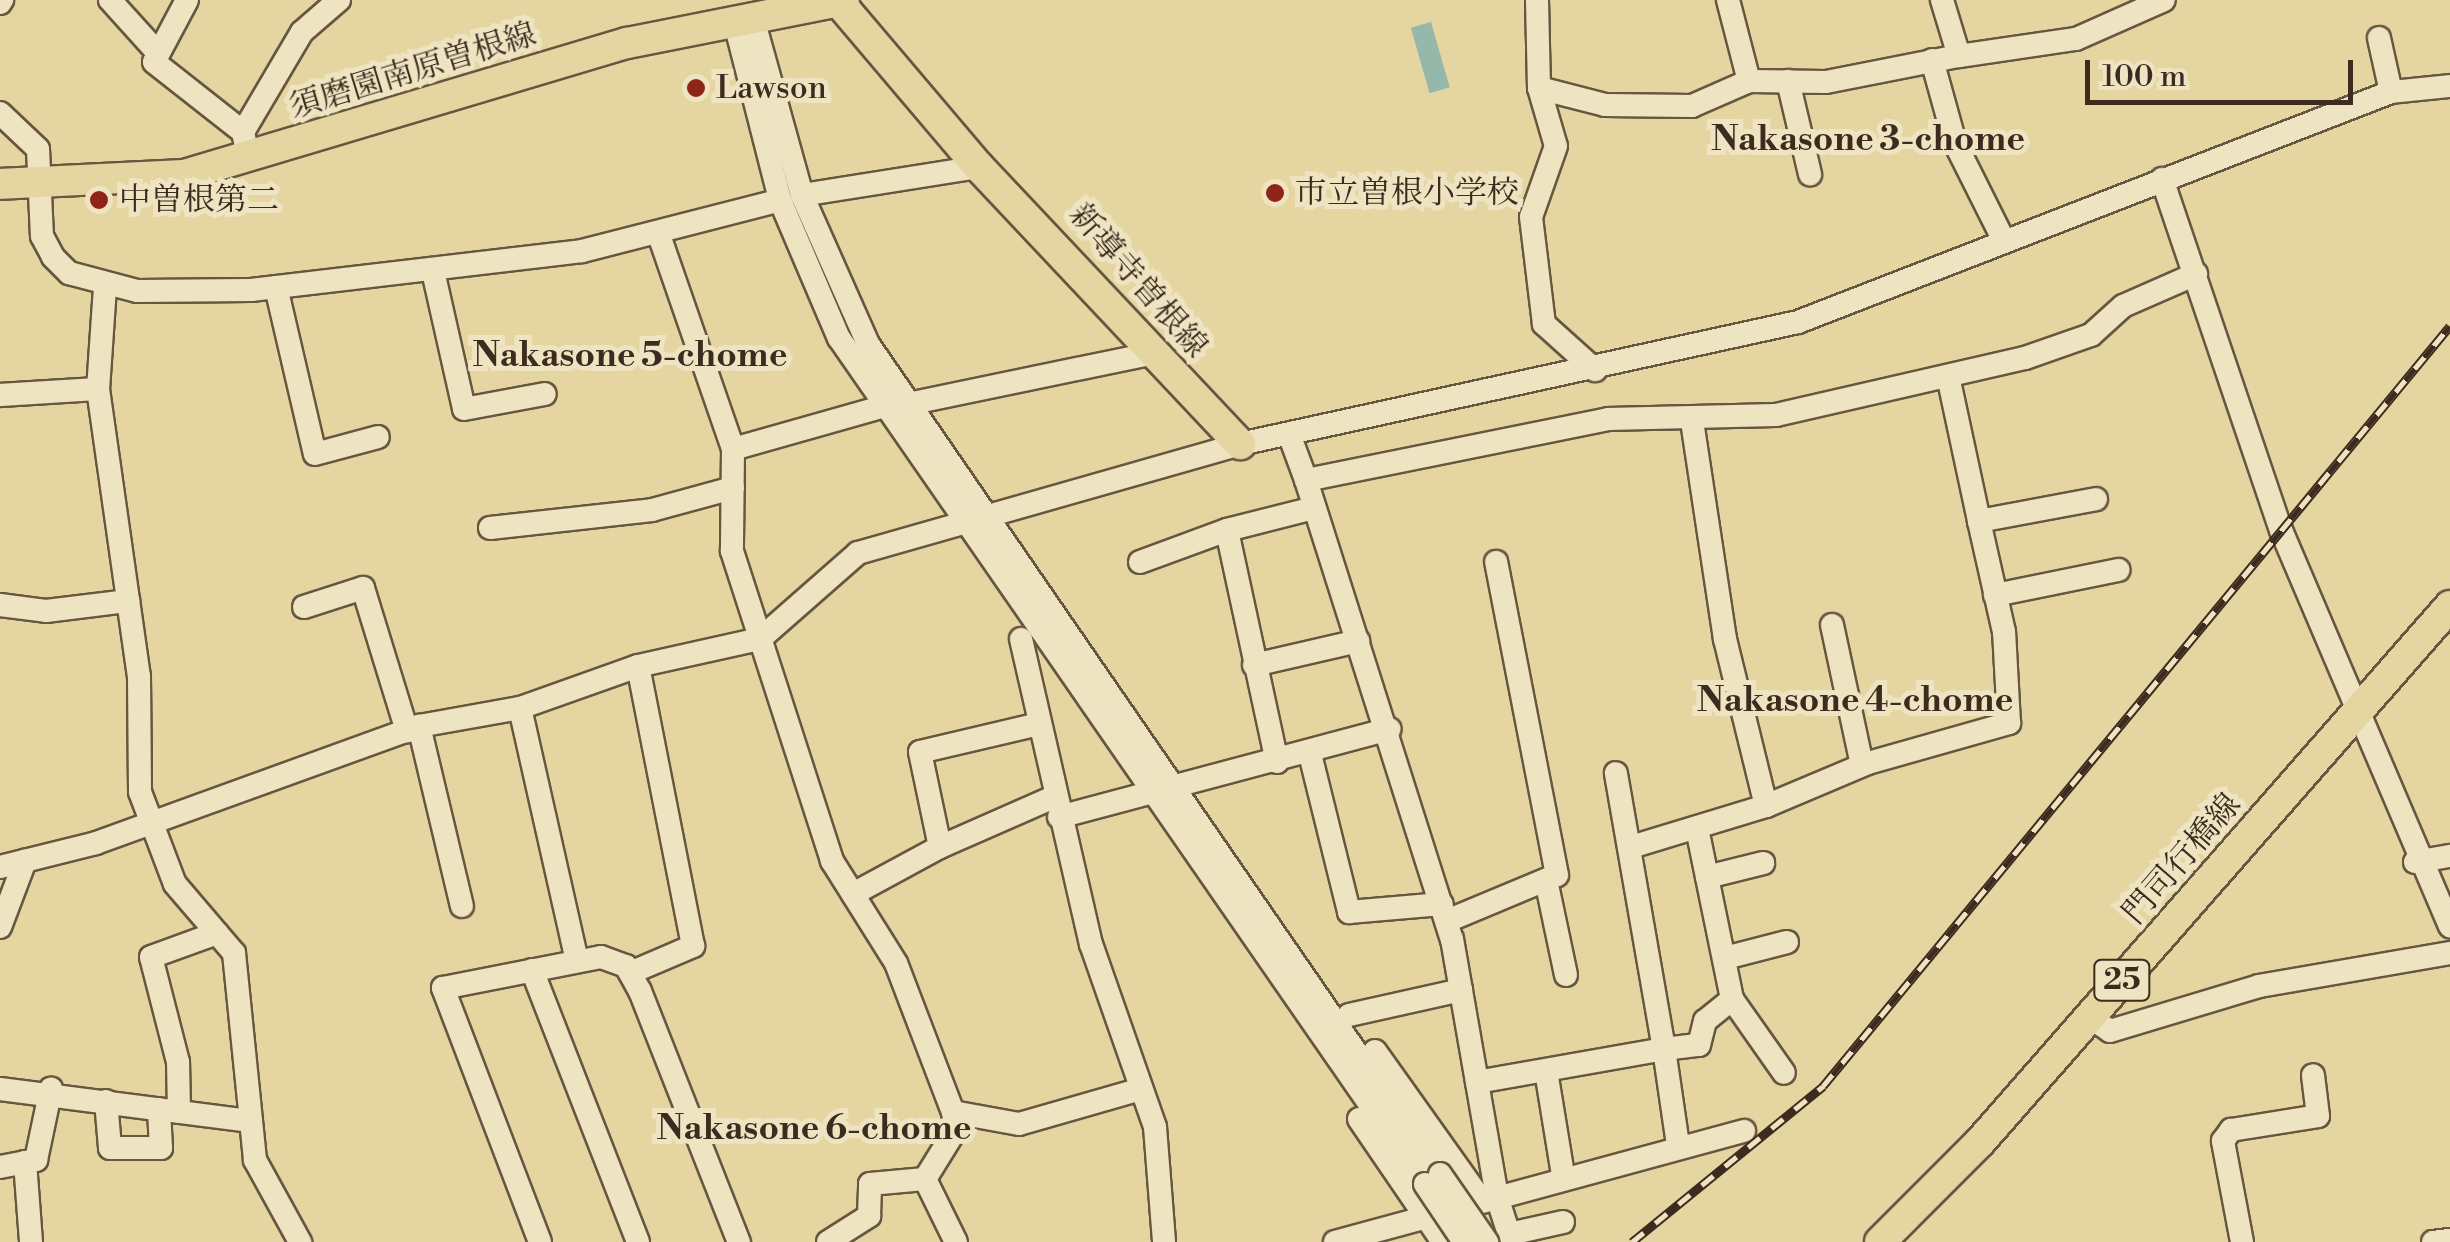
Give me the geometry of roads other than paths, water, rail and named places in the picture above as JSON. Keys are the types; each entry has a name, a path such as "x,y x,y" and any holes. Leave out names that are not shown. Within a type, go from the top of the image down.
{"main road":[{"name":"須磨園南原曽根線","path":"0,184 165,177 246,144 741,9 841,0"},
{"name":"新導寺曽根線","path":"841,0 979,167 1240,444"},
{"name":"門司行橋線","path":"1880,1242 2090,1017 2450,606"}],"street":[{"path":"110,0 157,52"},
{"path":"186,0 154,62 246,144 302,32 339,0"},
{"path":"1536,0 1539,88 1556,146 1531,217 1544,324 1595,370"},
{"path":"1728,0 1749,81"},
{"path":"1942,0 1959,56"},
{"path":"1539,88 1605,105 1692,106 1749,81 1788,81 2058,44 2164,0"},
{"path":"741,9 791,198 896,405 967,522 1198,864 1432,1179 1488,1242"},
{"path":"2379,38 2391,92"},
{"path":"1932,60 1955,142 2003,239"},
{"path":"1788,81 1810,174"},
{"path":"0,868 150,822 413,728 520,708 638,666 760,639 858,553 1240,444 1447,394 1595,370 1798,322 2003,239 2391,92 2450,86"},
{"path":"0,113 36,143 37,184 53,257 105,286 276,288 432,271 658,235 791,198 979,167"},
{"path":"2162,179 2196,274 2240,422 2415,862 2450,926"},
{"path":"658,235 733,449 732,552 832,861 896,963 953,1112 956,1129 925,1178"},
{"path":"432,271 464,409 545,394"},
{"path":"1306,480 1608,419 1776,415 1948,376 2091,335 2122,306 2196,274"},
{"path":"105,286 98,389 128,601 150,822 176,884 234,953 246,1002 255,1160 300,1242"},
{"path":"276,288 315,454 378,437"},
{"path":"733,449 896,405 1155,354"},
{"path":"1631,848 1766,806 1862,766 2009,722 1995,595 1948,376"},
{"path":"0,396 98,389"},
{"path":"896,405 990,514 1182,792 1432,1179 1464,1242"},
{"path":"1692,420 1725,639 1766,806"},
{"path":"1289,434 1390,729 1445,912 1477,1082 1489,1199"},
{"path":"490,528 652,510 733,488"},
{"path":"1979,521 2096,498"},
{"path":"1140,562 1227,530 1314,508"},
{"path":"1227,530 1277,762"},
{"path":"1310,754 1349,912 1445,912 1557,874 1538,746 1496,562"},
{"path":"1995,595 2118,570"},
{"path":"304,607 363,588 413,728 462,906"},
{"path":"0,605 46,611 128,601"},
{"path":"1832,626 1862,766"},
{"path":"1020,638 1057,807 1141,1089 1166,1197 1164,1242"},
{"path":"1254,665 1358,641"},
{"path":"630,973 694,946 638,666"},
{"path":"520,708 578,961"},
{"path":"940,847 920,752 1039,724"},
{"path":"852,894 940,847 1057,807 1182,792 1390,729"},
{"path":"1616,774 1678,1145"},
{"path":"1697,828 1732,999 1784,1073"},
{"path":"2415,862 2450,856"},
{"path":"1226,858 1489,1199 1509,1234 1562,1222"},
{"path":"0,927 25,861"},
{"path":"1707,876 1762,863"},
{"path":"1198,864 1210,906 1443,1242"},
{"path":"1546,880 1566,975"},
{"path":"106,1101 110,1148 161,1148 178,1062 150,957 218,933"},
{"path":"1725,958 1787,942"},
{"path":"2090,1017 2110,1031 2260,986 2450,953"},
{"path":"540,1242 442,988 601,957 630,973 739,1242"},
{"path":"532,970 638,1242"},
{"path":"1349,1014 1461,990"},
{"path":"1477,1082 1700,1046 1705,1021 1732,999"},
{"path":"1546,1071 1563,1175"},
{"path":"2242,1242 2224,1141 2231,1130 2318,1116 2313,1075"},
{"path":"0,1089 51,1090 251,1121"},
{"path":"953,1112 1019,1124 1141,1089"},
{"path":"0,1167 36,1160 51,1090"},
{"path":"1336,1242 1399,1233 1425,1213 1744,1131"},
{"path":"25,1162 31,1242"},
{"path":"828,1242 868,1216 870,1184 925,1178"},
{"path":"925,1178 956,1242"},
{"path":"2433,1242 2450,1240"}],"railway":[{"path":"1632,1242 1823,1086 2450,326"}],"place":[{"name":"Lawson","path":"696,88"},
{"name":"市立曽根小学校","path":"1275,193"},
{"name":"中曽根第二","path":"99,200"}],"district":[{"name":"Nakasone 3-chome","path":"1868,140"},
{"name":"Nakasone 5-chome","path":"630,356"},
{"name":"Nakasone 4-chome","path":"1855,701"},
{"name":"Nakasone 6-chome","path":"814,1129"}]}
